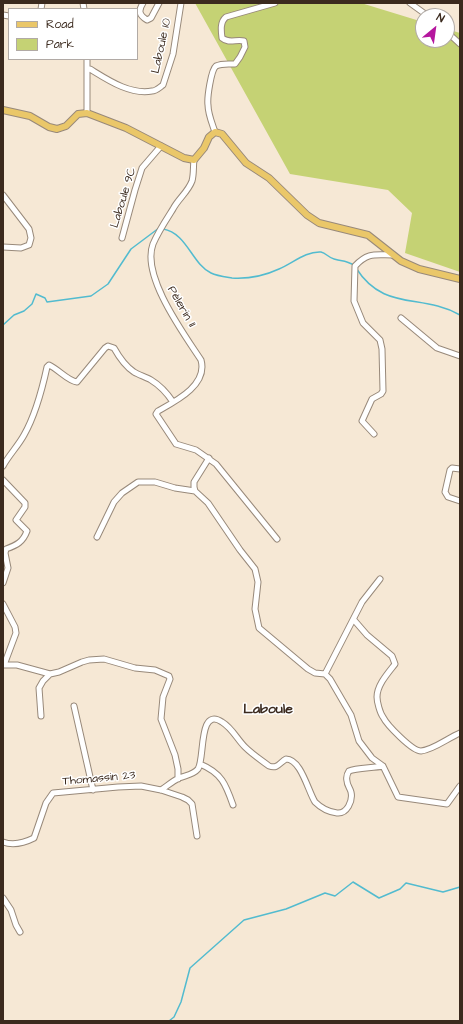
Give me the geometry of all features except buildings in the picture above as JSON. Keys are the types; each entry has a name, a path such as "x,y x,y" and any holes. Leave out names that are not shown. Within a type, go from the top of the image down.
{"main road":[{"path":"3,110 30,116 49,127 57,129 66,126 78,114 87,113 126,128 184,158 194,160 204,148 210,136 215,132 222,134 246,163 269,178 307,215 319,223 368,235 401,261 419,269 460,280"}],"street":[{"path":"143,3 139,9 143,18 147,20 151,18 159,3"},
{"name":"Laboule 10","path":"87,69 90,69 125,88 139,91 153,91 163,85 173,54 181,3"},
{"path":"215,132 210,118 208,104 212,71 218,65 235,64 245,47 244,42 241,40 228,42 222,38 221,23 226,17 275,3"},
{"path":"87,60 87,113"},
{"name":"Laboule 9C","path":"122,238 142,168 161,146"},
{"name":"Pèlerin 11","path":"194,160 192,182 189,188 173,207 153,245 152,255 153,269 159,292 173,317 201,360 203,367 198,381 188,392 158,411 156,414 176,444 196,450 210,458"},
{"path":"3,195 29,229 31,238 29,245 21,248 3,247"},
{"path":"374,434 362,421 372,399 381,394 383,391 382,349 380,340 363,324 354,301 355,266 363,257 375,254 394,255"},
{"path":"401,318 437,348 460,356"},
{"path":"3,466 24,434 32,418 47,367 49,365 73,381 77,382 108,346 114,348 120,358 134,371 152,381 165,391 174,402"},
{"path":"277,539 210,458 194,482 195,490 208,503 228,534 256,570 258,582 255,610 259,628 308,669 315,673 325,674 330,679 351,715 359,741 372,758 383,766 398,797 447,804 460,786"},
{"path":"460,469 452,468 450,470 445,492 448,497 460,500"},
{"path":"3,480 25,503 25,507 16,520 27,531 24,540 6,549 5,553 8,568 3,583"},
{"path":"97,537 114,502 122,493 138,482 155,482 175,488 195,490"},
{"path":"325,674 362,602 380,579"},
{"path":"3,604 15,627 16,633 3,665 17,666 50,674 59,672 82,662 97,659 135,668 144,668 163,673 170,678 170,682 163,697 161,719 175,755 178,769 178,779"},
{"path":"354,620 367,635 392,656 395,664 382,683 377,696 383,718 405,742 415,750 421,751 431,749 460,733"},
{"path":"41,716 39,688 50,674"},
{"path":"74,706 93,790"},
{"path":"161,790 178,779 193,773 200,764 204,729 211,720 221,721 246,748 269,766 274,768 286,759 291,760 302,772 315,802 325,809 336,813 345,811 350,802 351,792 347,782 349,771 372,769 383,766"},
{"path":"200,764 210,768 218,774 226,785 233,805"},
{"name":"Thomassin 23","path":"3,842 8,844 22,844 34,838 46,803 53,793 93,790 118,786 141,786 161,790 188,800 192,804 197,836"},
{"path":"3,898 11,910 20,932"}],"green space":[{"path":"195,3 361,3 415,20 415,48 455,48 455,31 460,33 460,272 405,253 412,213 388,190 290,174"}],"waterway":[{"path":"3,325 14,315 24,311 32,304 36,294 45,298 47,302 91,296 108,284 131,249 159,228"},
{"path":"163,229 178,236 204,269 216,275 238,278 268,274 305,255 315,252 321,252 337,260 345,261 354,265"},
{"path":"356,268 367,282 379,291 404,300 445,308 460,315"},
{"path":"169,1021 174,1017 181,1002 190,968 244,920 286,909 325,893 335,896 353,882 379,898 400,889 406,883 443,892 460,887"}],"district":[{"name":"Laboule","path":"268,710"}]}
